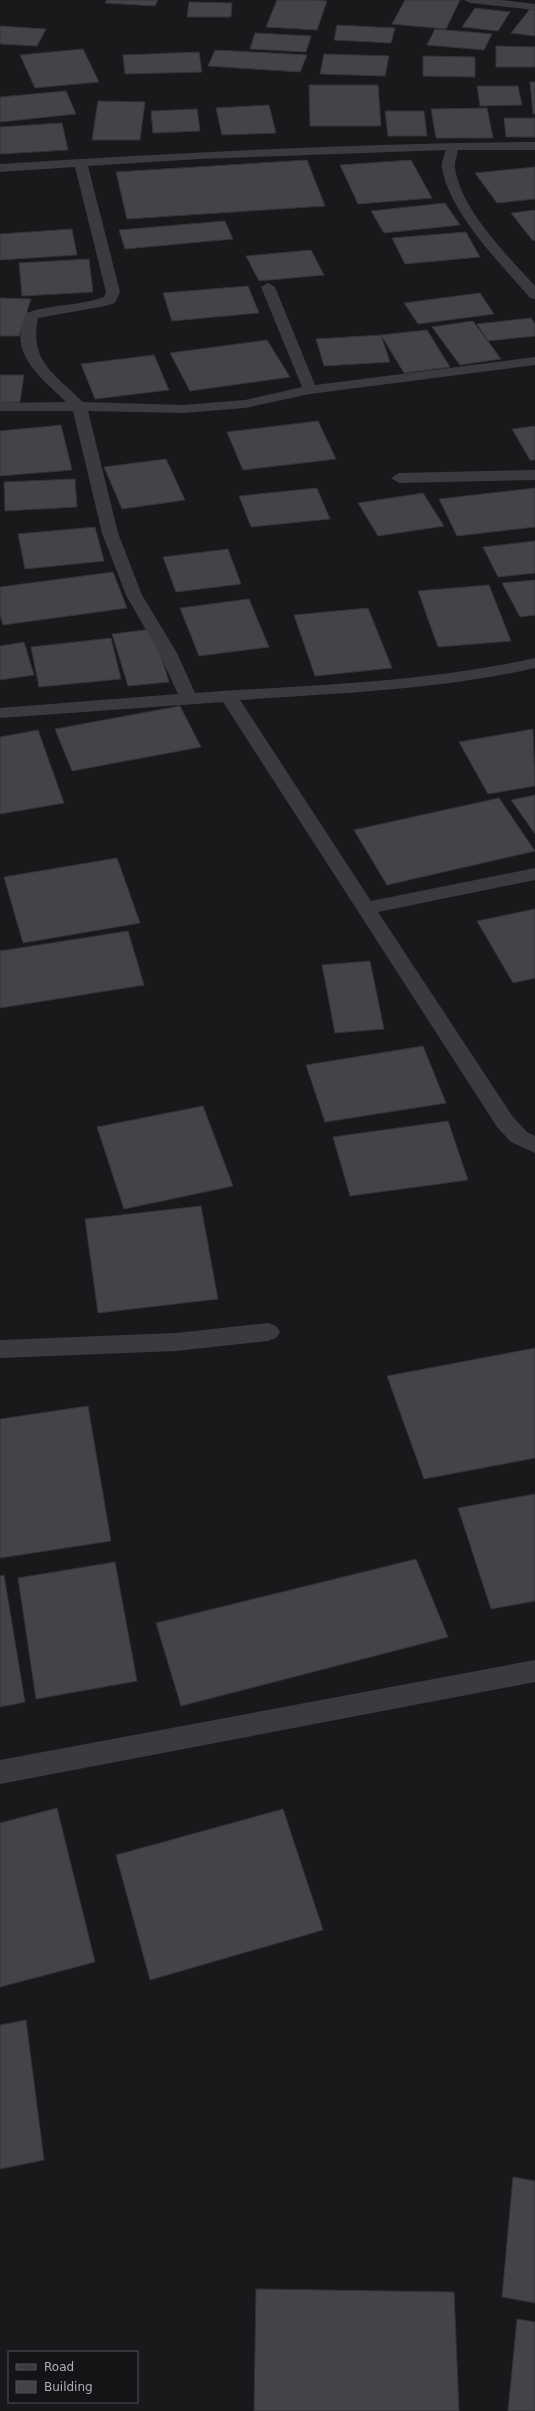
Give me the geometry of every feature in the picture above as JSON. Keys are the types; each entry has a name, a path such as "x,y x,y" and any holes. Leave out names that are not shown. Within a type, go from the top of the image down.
{"street":[{"path":"470,0 535,8"},
{"path":"453,146 448,167 456,192 482,234 532,289"},
{"path":"0,168 81,164 200,155 391,147 535,146"},
{"path":"81,164 113,292 110,300 100,304 54,308 31,316 27,335 32,356 47,376 79,406 115,547 134,595 168,653 188,698"},
{"path":"268,287 310,390"},
{"path":"0,407 79,406 183,410 245,404 310,390 535,361"},
{"path":"399,478 535,475"},
{"path":"0,713 402,683 495,672 535,663"},
{"path":"228,696 505,1122 519,1137 535,1145"},
{"path":"367,908 535,874"},
{"path":"0,1349 176,1342 268,1332"},
{"path":"0,1772 535,1671"}],"building":[{"path":"107,0 158,0 155,6 105,3"},
{"path":"277,0 327,1 317,30 266,27"},
{"path":"405,0 460,0 446,29 392,24"},
{"path":"189,2 232,3 231,17 187,17"},
{"path":"475,8 510,12 498,31 462,27"},
{"path":"530,9 535,10 535,36 511,33"},
{"path":"337,25 395,28 391,43 334,40"},
{"path":"0,26 46,29 37,46 0,44"},
{"path":"435,29 492,34 484,50 427,45"},
{"path":"255,33 311,36 306,52 250,49"},
{"path":"496,46 535,47 535,67 496,67"},
{"path":"83,49 99,82 35,88 20,55"},
{"path":"215,50 307,55 300,72 208,66"},
{"path":"199,52 202,72 125,74 123,55"},
{"path":"324,54 389,56 385,76 320,74"},
{"path":"423,56 475,57 475,77 423,76"},
{"path":"530,82 535,82 535,114 533,114"},
{"path":"309,85 378,85 381,126 310,126"},
{"path":"477,86 518,86 522,105 480,106"},
{"path":"66,91 76,114 0,122 0,97"},
{"path":"98,101 145,102 140,140 92,140"},
{"path":"269,105 276,133 222,135 216,108"},
{"path":"487,108 493,138 436,138 431,109"},
{"path":"197,109 200,131 153,133 151,111"},
{"path":"385,111 424,111 427,136 388,136"},
{"path":"504,118 535,118 535,137 506,137"},
{"path":"62,123 68,150 0,154 0,127"},
{"path":"307,160 325,206 127,219 116,172"},
{"path":"411,160 432,198 358,204 340,165"},
{"path":"535,167 535,199 497,203 475,173"},
{"path":"445,203 460,225 384,233 371,211"},
{"path":"535,210 535,240 533,241 511,213"},
{"path":"225,221 233,239 125,249 119,230"},
{"path":"72,229 77,255 0,260 0,234"},
{"path":"466,232 480,257 405,264 392,238"},
{"path":"311,250 324,275 259,281 246,256"},
{"path":"89,259 93,292 22,296 19,263"},
{"path":"248,286 259,313 172,321 163,293"},
{"path":"480,293 494,314 418,324 404,303"},
{"path":"0,298 31,299 19,336 0,336"},
{"path":"531,318 535,324 535,336 488,341 477,324"},
{"path":"473,321 501,359 460,365 432,327"},
{"path":"427,330 450,367 404,373 381,335"},
{"path":"381,335 390,362 324,366 316,339"},
{"path":"267,340 290,377 190,391 170,353"},
{"path":"154,355 169,390 95,399 81,364"},
{"path":"0,375 24,375 20,402 0,403"},
{"path":"318,421 336,459 243,470 227,432"},
{"path":"61,425 72,470 0,476 0,431"},
{"path":"535,426 535,460 530,460 512,429"},
{"path":"166,459 185,500 122,509 104,467"},
{"path":"75,479 77,507 5,511 4,482"},
{"path":"317,488 330,519 251,527 239,496"},
{"path":"535,488 535,527 457,536 439,499"},
{"path":"423,493 444,526 378,536 358,503"},
{"path":"95,527 104,561 25,569 18,534"},
{"path":"535,541 535,573 498,577 483,547"},
{"path":"228,549 241,584 176,592 163,557"},
{"path":"113,572 127,608 3,625 0,615 0,587"},
{"path":"535,580 535,615 520,617 502,583"},
{"path":"489,585 511,641 438,647 418,591"},
{"path":"249,599 269,647 199,656 180,608"},
{"path":"368,608 392,668 315,676 294,615"},
{"path":"153,629 169,682 128,686 112,634"},
{"path":"111,638 121,679 39,687 31,647"},
{"path":"24,642 34,675 0,680 0,646"},
{"path":"180,706 201,747 72,771 55,729"},
{"path":"533,729 535,786 488,794 459,742"},
{"path":"38,730 64,803 0,814 0,737"},
{"path":"535,795 535,834 511,800"},
{"path":"499,798 535,851 387,885 354,830"},
{"path":"117,858 140,923 23,943 4,877"},
{"path":"535,909 535,978 513,983 477,921"},
{"path":"128,931 144,985 0,1008 0,951"},
{"path":"370,961 384,1029 335,1033 322,965"},
{"path":"423,1046 446,1103 325,1122 306,1065"},
{"path":"203,1106 233,1186 124,1209 97,1127"},
{"path":"448,1121 468,1180 350,1196 333,1137"},
{"path":"201,1206 218,1299 98,1313 85,1219"},
{"path":"535,1348 535,1458 424,1479 387,1376"},
{"path":"88,1406 111,1541 0,1558 0,1419"},
{"path":"535,1494 535,1601 491,1609 458,1508"},
{"path":"416,1559 448,1637 181,1706 156,1623"},
{"path":"115,1562 137,1681 36,1699 18,1578"},
{"path":"4,1575 25,1702 0,1707 0,1576"},
{"path":"57,1808 95,1962 0,1987 0,1823"},
{"path":"283,1809 323,1930 150,1980 116,1855"},
{"path":"26,2020 44,2160 0,2169 0,2025"},
{"path":"513,2177 535,2181 535,2303 502,2297"},
{"path":"256,2289 454,2292 459,2411 254,2411"},
{"path":"517,2319 535,2322 535,2411 508,2411"}]}
